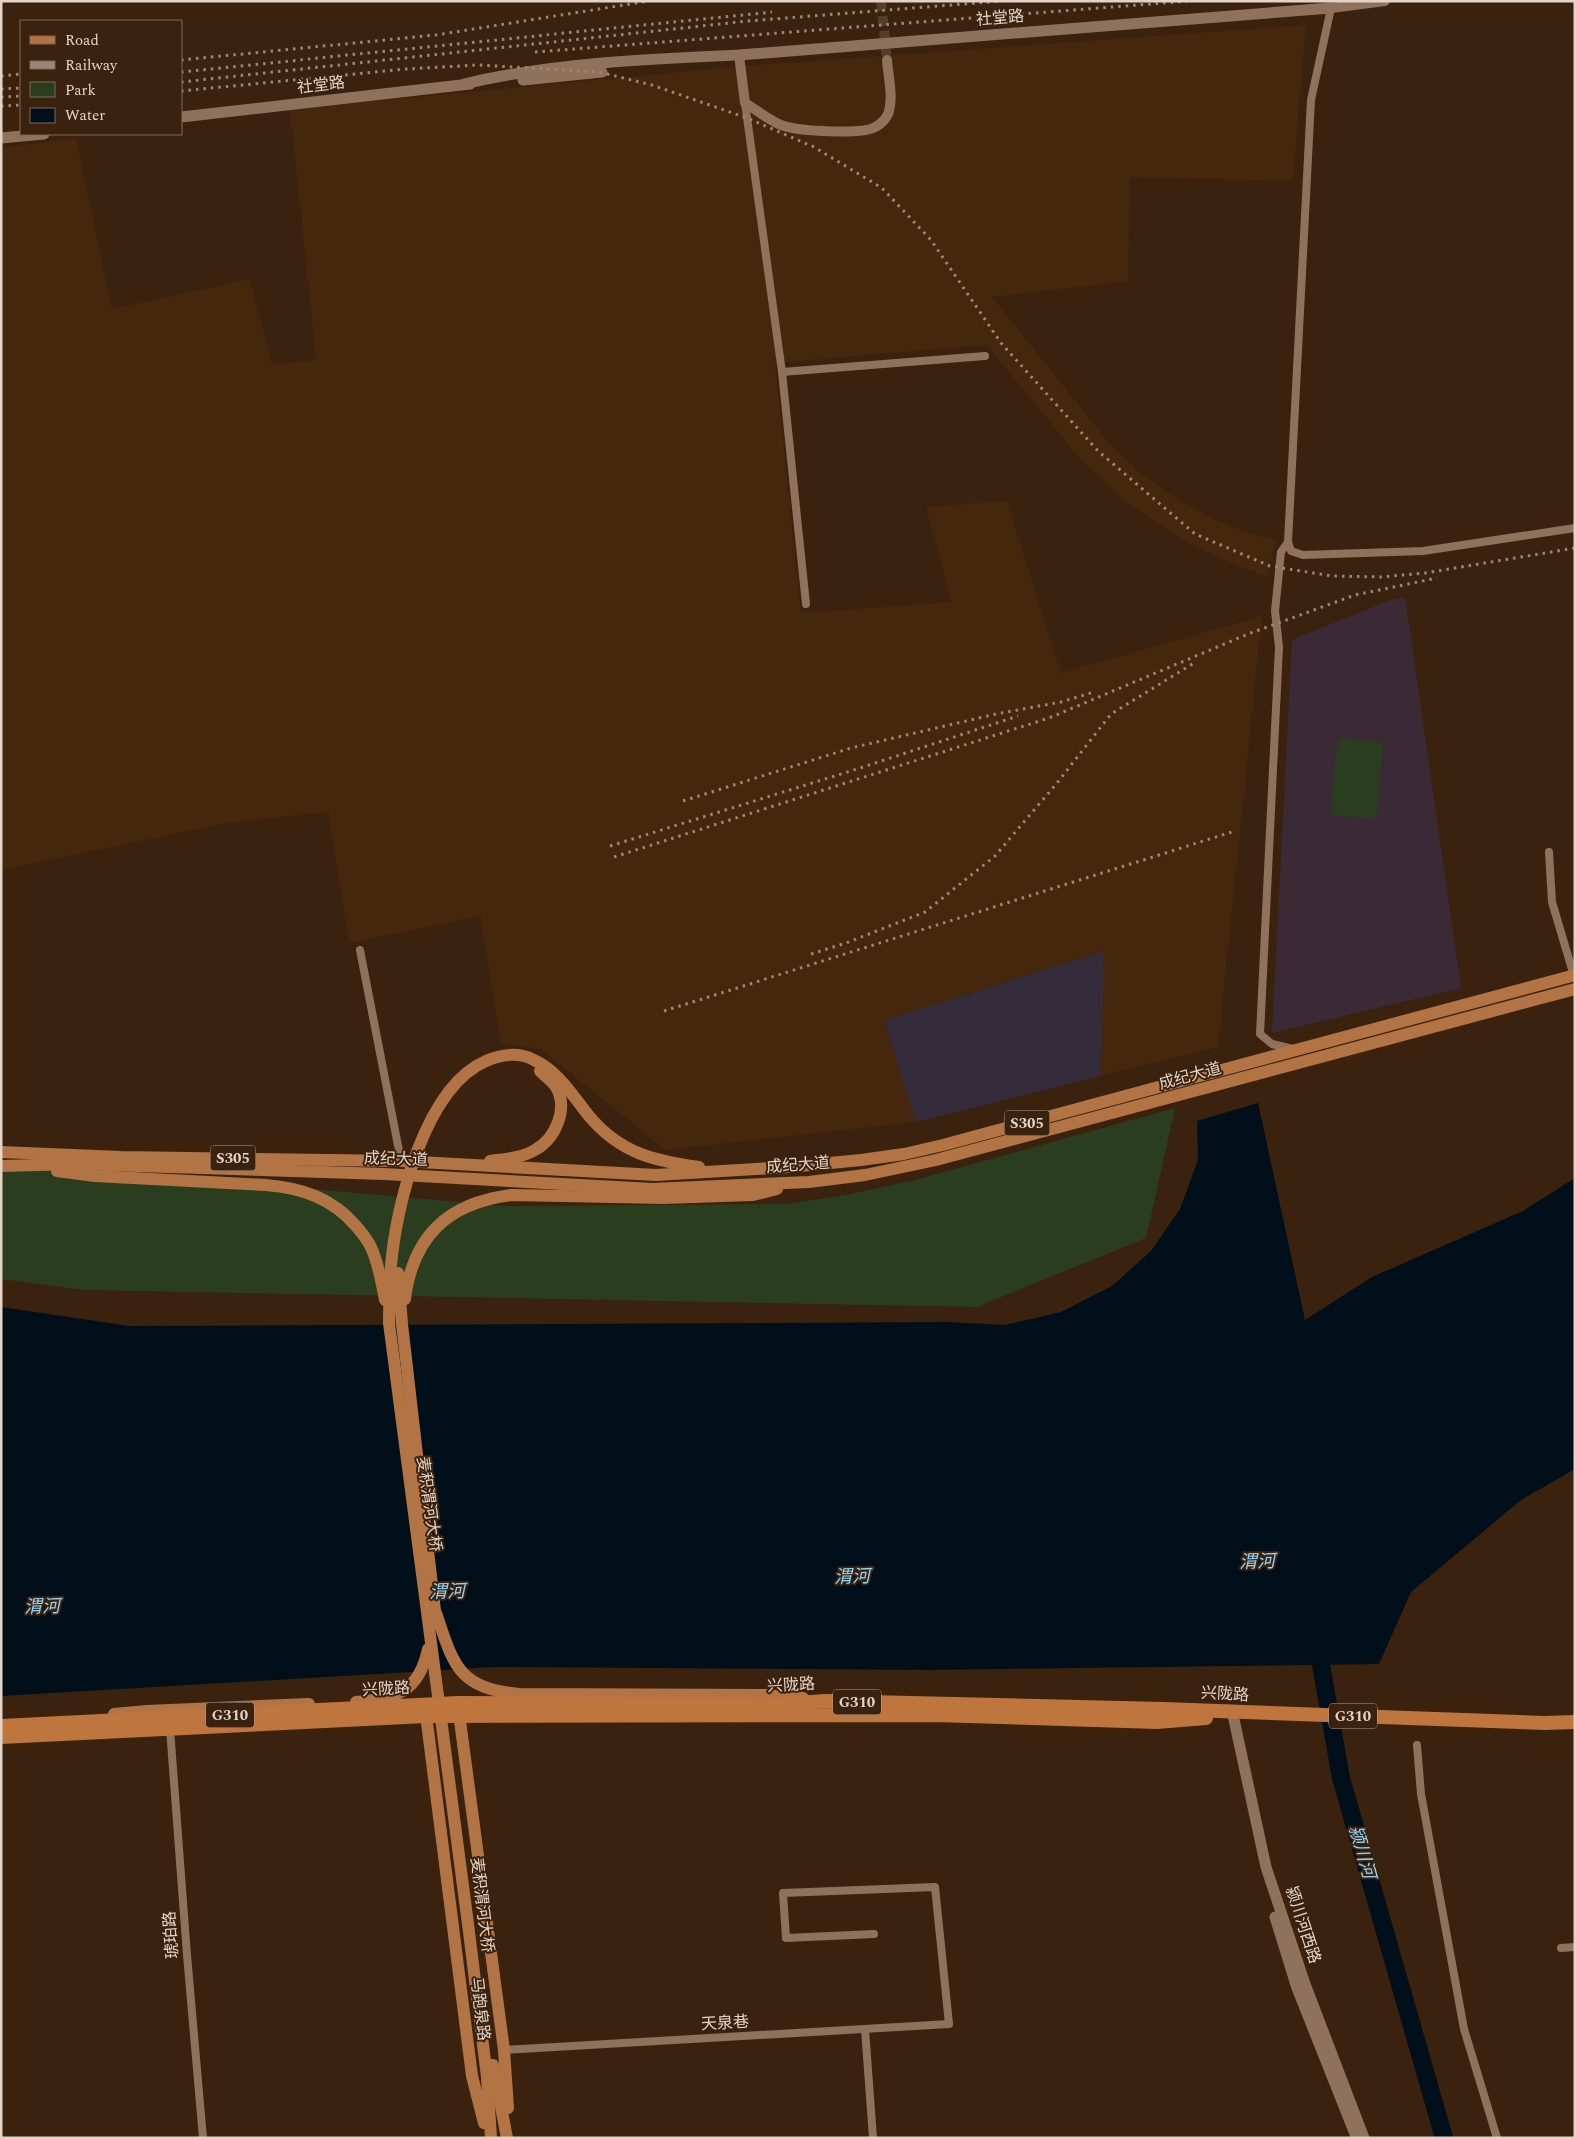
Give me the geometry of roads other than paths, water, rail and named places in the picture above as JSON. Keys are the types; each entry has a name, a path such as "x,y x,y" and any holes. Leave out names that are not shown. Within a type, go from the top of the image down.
{"highway":[{"name":"兴陇路","path":"459,1710 770,1705 825,1701 1256,1713"},
{"name":"兴陇路","path":"1,1726 425,1710 935,1714 1157,1722 1256,1713"},
{"name":"兴陇路","path":"1,1738 170,1729 425,1710"},
{"name":"G310","path":"1256,1713 1449,1720 1575,1722"}],"main road":[{"name":"社堂路","path":"182,118 464,84 504,75 559,68 1331,8"},
{"path":"1,138 33,135"},
{"name":"成纪大道","path":"1,1152 120,1157 401,1161 656,1175 798,1166 904,1154 1126,1097 1574,975"},
{"name":"成纪大道","path":"1,1166 28,1167 76,1164 384,1174 652,1188 809,1182 865,1175 936,1160 1575,989"},
{"name":"麦积渭河大桥","path":"491,2077 395,1324 391,1265 403,1194 426,1131 439,1106 454,1086 479,1064 506,1055 518,1055 533,1059 548,1068 562,1080 590,1117 610,1137 630,1150 659,1162 726,1171"},
{"name":"麦积渭河大桥","path":"395,1324 400,1249 409,1198 426,1149 438,1122 454,1096 470,1078 486,1068 504,1062 535,1066 556,1088 560,1100 560,1114 556,1128 546,1142 534,1151 515,1157 465,1164"},
{"path":"28,1167 95,1176 290,1187 328,1201 344,1213 361,1232 373,1251 395,1324"},
{"path":"395,1324 416,1257 426,1240 453,1213 470,1203 491,1197 511,1195 663,1198 753,1194 809,1182"},
{"path":"432,1614 457,1666 469,1679 482,1687 497,1692 519,1694 766,1695 825,1701"},
{"path":"30,1724 147,1711 382,1700 398,1695 410,1686 425,1664 432,1614"},
{"name":"马跑泉路","path":"425,1710 472,2076 487,2138"},
{"name":"马跑泉路","path":"459,1710 504,2050 508,2138"},
{"name":"颍川河西路","path":"1229,1716 1259,1867 1297,1988 1356,2138"},
{"name":"颍川河西路","path":"1229,1716 1266,1867 1305,1984 1364,2138"},
{"path":"491,2077 491,2138"},
{"name":"马跑泉路","path":"491,2077 508,2138"}],"street":[{"name":"社堂路","path":"1331,8 1385,1"},
{"path":"1331,8 1311,100 1288,542 1291,551 1303,555 1423,551 1575,528"},
{"path":"739,55 782,372 806,604"},
{"path":"745,103 784,126 818,131 862,131 875,128 888,114 890,103 887,60"},
{"path":"782,372 985,356"},
{"path":"1288,542 1281,552 1275,611 1279,647 1260,1034 1272,1044 1295,1050"},
{"path":"1549,852 1552,902 1574,975"},
{"path":"360,950 401,1161"},
{"name":"琥珀路","path":"170,1729 203,2138"},
{"path":"1416,1746 1421,1794 1462,2019 1497,2138"},
{"name":"天泉巷","path":"504,2050 949,2024 935,1887 784,1893 786,1938 874,1934"},
{"path":"1561,1948 1575,1947"},
{"path":"865,2029 873,2138"}],"water":[{"name":"渭河","path":"1258,1103 1305,1320 1372,1277 1523,1211 1575,1178 1575,1469 1521,1500 1411,1592 1379,1664 932,1670 495,1667 1,1696 1,1307 129,1326 948,1322 1005,1325 1061,1312 1112,1286 1151,1251 1180,1209 1198,1160 1197,1121"}],"waterway":[{"name":"颍川河","path":"1317,1642 1341,1778 1444,2138"}],"tunnel":[{"path":"881,1 887,60"}],"railway":[{"path":"182,60 436,35 649,1"},
{"path":"182,82 748,21 1002,1"},
{"path":"535,52 1189,1"},
{"path":"182,72 772,12"},
{"path":"182,91 406,69 478,65 599,72 652,85 747,118 814,147 882,188 931,240 1001,343 1098,451 1195,534 1270,566 1332,576 1381,577 1425,573 1575,548"},
{"path":"1,76 20,74"},
{"path":"1,89 20,88"},
{"path":"1,97 20,96"},
{"path":"1,106 20,105"},
{"path":"614,857 1049,718 1248,634 1355,595 1437,578"},
{"path":"811,954 846,943 925,912 995,856 1057,783 1111,714 1194,663"},
{"path":"683,801 851,748 996,714 1061,702 1094,692"},
{"path":"610,846 857,769 1018,716"},
{"path":"664,1011 1232,832"}]}
